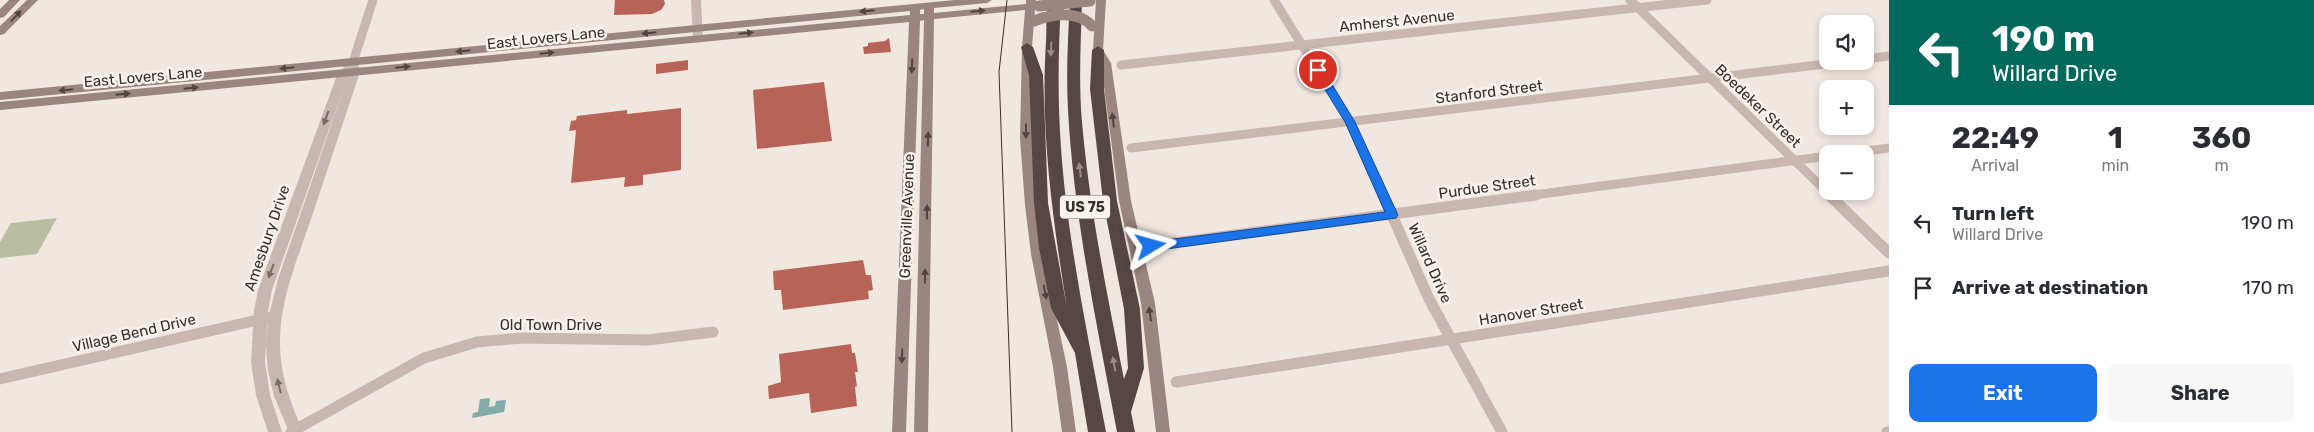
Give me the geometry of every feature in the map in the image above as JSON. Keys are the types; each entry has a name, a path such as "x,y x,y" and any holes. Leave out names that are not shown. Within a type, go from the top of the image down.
{"highway":[{"name":"US 75","path":"1055,0 1051,62 1054,138 1063,227 1097,432"},
{"name":"US 75","path":"1076,0 1073,75 1079,163 1126,432"},
{"path":"1027,47 1036,75 1041,203 1047,248 1059,308 1085,361"},
{"path":"1098,50 1098,89 1110,202 1132,308 1136,368 1122,412"}],"main road":[{"path":"0,14 15,0"},
{"path":"0,32 33,0"},
{"name":"East Lovers Lane","path":"929,7 986,0"},
{"name":"East Lovers Lane","path":"0,106 698,33 915,8 1095,0"},
{"path":"1101,0 1095,29 1098,50 1106,63 1125,200 1148,304 1163,432"},
{"path":"1033,4 1027,47 1026,138 1031,205 1037,254 1060,367 1069,432"},
{"name":"Greenville Avenue","path":"921,432 929,7"},
{"name":"Greenville Avenue","path":"899,432 915,8"},
{"path":"1031,25 1044,18 1078,15 1085,17 1095,29"},
{"name":"East Lovers Lane","path":"0,96 149,81 351,69"},
{"path":"143,92 149,81"},
{"path":"904,318 924,317"}],"street":[{"name":"Amesbury Drive","path":"294,431 283,401 275,366 273,333 275,316 289,264 318,182 351,69 374,0"},
{"path":"696,0 698,33"},
{"name":"Willard Drive","path":"1274,0 1350,122 1429,299 1502,432"},
{"name":"Boedeker Street","path":"1630,0 1889,253"},
{"name":"Amherst Avenue","path":"1121,65 1707,0"},
{"path":"1874,58 1889,56"},
{"name":"Stanford Street","path":"1131,148 1819,65"},
{"name":"Amesbury Drive","path":"276,432 263,398 257,373 258,320 264,290 302,184 351,69"},
{"path":"1874,150 1889,148"},
{"name":"Purdue Street","path":"1151,246 1819,157"},
{"path":"302,184 318,182"},
{"name":"Hanover Street","path":"1176,382 1889,271"},
{"name":"Village Bend Drive","path":"0,379 275,316"},
{"name":"Old Town Drive","path":"294,431 424,358 477,342 522,338 648,340 713,332"}],"green space":[{"path":"57,218 37,254 0,258 0,242 11,223"}],"water":[{"path":"490,398 489,407 495,406 496,401 506,400 504,412 472,418 473,413 478,412 480,399"}],"building":[{"path":"615,0 664,0 665,4 661,10 652,14 614,15"},
{"path":"889,38 891,52 864,54 863,47 868,46 868,43 885,41"},
{"path":"688,60 688,70 656,74 656,64"},
{"path":"824,82 832,141 757,149 753,90"},
{"path":"681,108 681,170 643,175 643,185 624,187 625,177 571,183 576,130 569,131 571,121 576,120 577,116 627,110 627,114"},
{"path":"863,260 866,275 871,275 873,290 868,291 869,299 783,310 781,290 774,290 773,271"},
{"path":"851,344 852,353 855,353 858,372 855,372 857,406 811,413 809,393 769,399 768,386 781,382 779,354"}],"tram line":[{"path":"1007,0 999,72 1012,432"}],"route":[{"path":"1151,246 1392,215 1350,122 1318,70"}]}
